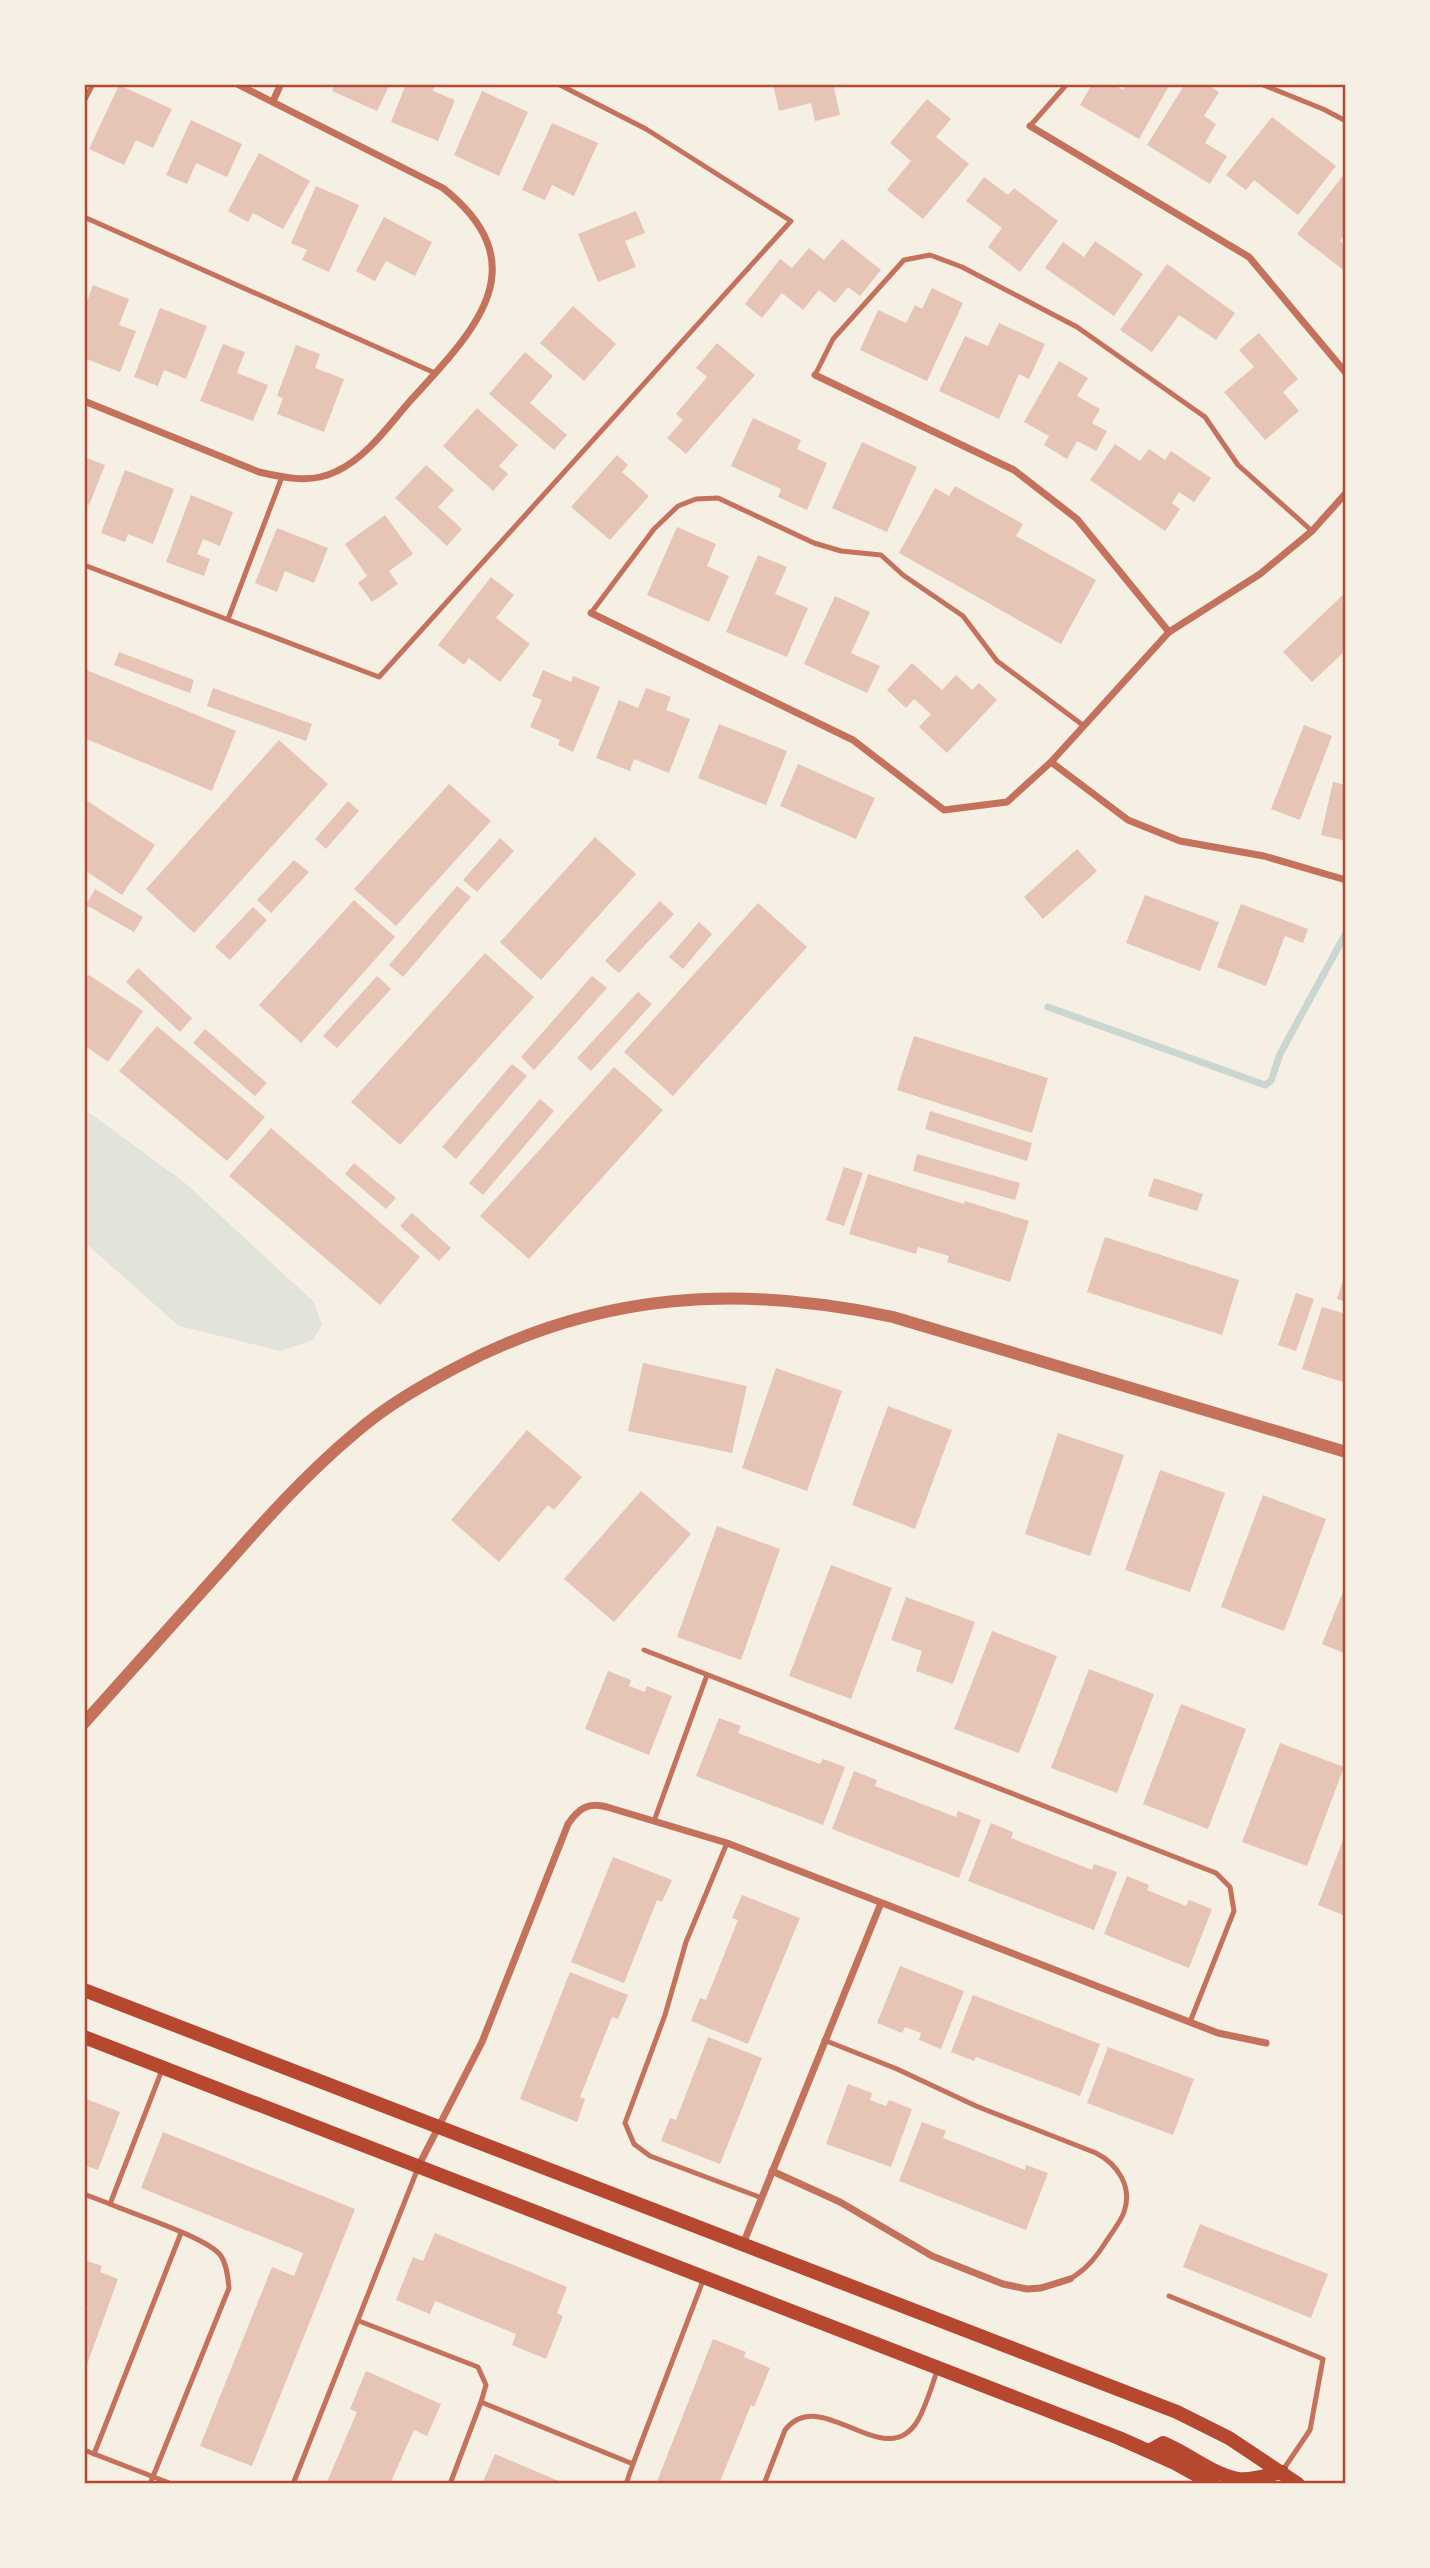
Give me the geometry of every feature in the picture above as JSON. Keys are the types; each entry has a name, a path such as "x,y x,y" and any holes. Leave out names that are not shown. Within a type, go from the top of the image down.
{"main road":[{"path":"84,1990 1177,2412 1229,2438 1298,2484"},
{"path":"84,2037 1149,2451 1213,2484"},
{"path":"1149,2451 1163,2443 1220,2473 1239,2479 1282,2472"}],"street":[{"path":"84,401 259,472 311,479 335,473 366,450 467,336 482,312 490,286 491,248 477,220 463,204 443,188 237,84"},
{"path":"273,101 281,84"},
{"path":"1030,126 1249,257 1346,373"},
{"path":"815,375 1014,470 1077,519 1169,632"},
{"path":"591,613 853,740 944,810 1007,802 1051,762 1169,632 1261,573 1312,531 1346,493"},
{"path":"1051,762 1128,820 1180,841 1264,856 1346,880"},
{"path":"84,1723 272,1512 357,1431 412,1391 480,1355 523,1336 585,1316 649,1303 688,1299 768,1298 837,1306 893,1317 1346,1452"},
{"path":"419,2165 494,2015 568,1824 588,1805 598,1805 727,1843 1190,2022 1235,2038 1266,2043"},
{"path":"743,2244 881,1903"},
{"path":"772,2171 840,2202 932,2256 1003,2284 1027,2289 1041,2288 1070,2279"}],"lane":[{"path":"84,102 93,84"},
{"path":"84,565 379,677 791,221 646,128 558,84"},
{"path":"1030,126 1067,84"},
{"path":"1261,84 1323,108 1346,121"},
{"path":"84,217 435,373"},
{"path":"815,375 833,339 904,260 930,255 962,267 1077,327 1205,417 1238,465 1312,531"},
{"path":"228,619 282,477"},
{"path":"591,613 654,529 678,506 696,499 718,498 814,543 841,551 881,555 903,575 963,616 997,661 1084,726"},
{"path":"644,1650 1216,1873 1230,1887 1234,1911 1190,2022"},
{"path":"654,1821 707,1675"},
{"path":"727,1843 686,1942 665,2015 625,2123 634,2144 650,2156 762,2198"},
{"path":"824,2040 897,2069 976,2106 1096,2152 1113,2164 1126,2189 1124,2213 1097,2256 1070,2279"},
{"path":"110,2204 163,2067"},
{"path":"293,2484 419,2165"},
{"path":"84,2194 205,2244 221,2255 228,2275 229,2288 150,2484"},
{"path":"94,2454 181,2233"},
{"path":"625,2484 704,2278"},
{"path":"1169,2297 1323,2359 1310,2431 1282,2472 1254,2484"},
{"path":"359,2321 478,2367 486,2385 450,2484"},
{"path":"764,2484 789,2424 808,2416 819,2416 875,2437 888,2439 900,2436 918,2421 938,2368"},
{"path":"481,2402 633,2464"},
{"path":"84,2450 173,2484"}],"shaded area":[{"path":"84,1109 184,1182 314,1302 322,1325 313,1340 280,1351 179,1326 84,1242"}],"building":[{"path":"335,84 390,84 377,111 332,91"},
{"path":"406,84 435,84 433,91 455,100 438,141 391,122"},
{"path":"773,84 833,84 840,115 815,121 811,103 779,111"},
{"path":"1092,84 1113,84 1123,90 1127,84 1170,84 1139,139 1080,105"},
{"path":"1185,84 1206,84 1219,92 1204,116 1216,124 1205,143 1227,156 1210,184 1147,145"},
{"path":"119,85 172,109 153,148 136,140 124,165 89,149"},
{"path":"482,91 528,112 499,176 454,155"},
{"path":"927,99 951,119 936,137 969,164 923,219 887,190 911,161 890,143"},
{"path":"1272,117 1336,166 1298,215 1254,180 1246,190 1226,175"},
{"path":"191,120 242,144 227,177 196,163 187,184 166,175"},
{"path":"552,123 598,143 574,196 552,185 545,200 522,190"},
{"path":"259,153 310,181 283,229 253,213 248,222 228,211"},
{"path":"1346,172 1346,233 1340,241 1346,246 1346,272 1297,234"},
{"path":"984,177 1008,195 1014,188 1058,221 1020,272 988,247 1002,228 966,201"},
{"path":"316,186 359,205 329,272 302,260 307,250 291,243"},
{"path":"636,211 645,233 625,241 636,267 598,282 578,234"},
{"path":"384,217 432,242 415,276 386,261 375,281 356,271"},
{"path":"842,239 881,270 860,296 848,287 835,303 819,290 803,310 782,293 762,318 745,304 780,259 792,268 809,248 824,260"},
{"path":"1095,241 1143,274 1114,316 1045,268 1063,242 1084,257"},
{"path":"1167,264 1235,313 1216,340 1179,315 1152,352 1120,330"},
{"path":"93,285 129,299 119,325 136,331 120,372 84,358 84,309"},
{"path":"932,288 963,303 927,381 860,350 878,310 906,323 915,305 922,309"},
{"path":"573,306 616,344 584,381 540,343"},
{"path":"160,308 207,326 186,379 164,370 158,386 134,377"},
{"path":"999,323 1045,344 1029,379 1019,374 999,419 939,391 965,336 988,346"},
{"path":"1259,333 1298,379 1283,392 1299,411 1265,440 1224,392 1254,367 1239,350"},
{"path":"717,343 755,375 686,454 667,438 683,420 676,414 707,377 696,368"},
{"path":"223,344 245,352 237,373 268,385 253,421 200,401"},
{"path":"296,345 320,354 315,368 344,379 324,432 277,414 283,398 277,396"},
{"path":"525,352 553,376 530,403 567,435 554,450 489,394"},
{"path":"1059,361 1088,378 1077,396 1100,409 1092,423 1107,431 1096,451 1077,441 1067,459 1044,445 1049,436 1024,422"},
{"path":"477,408 518,445 499,466 508,474 493,491 443,446"},
{"path":"753,418 801,440 797,449 827,463 807,510 778,497 781,489 731,466"},
{"path":"862,442 917,467 887,532 832,508"},
{"path":"1115,444 1140,461 1149,449 1165,460 1171,451 1211,478 1194,502 1179,492 1172,503 1180,509 1165,531 1090,480"},
{"path":"617,455 628,465 622,472 649,496 610,540 571,507"},
{"path":"84,457 105,465 89,505 84,503"},
{"path":"426,465 454,490 438,507 462,529 447,546 395,498"},
{"path":"125,470 174,489 153,544 128,534 125,542 101,533"},
{"path":"955,486 1023,524 1016,536 1096,580 1061,644 899,553 935,488 949,496"},
{"path":"191,495 233,512 220,546 203,539 197,554 210,559 204,576 166,562"},
{"path":"385,515 413,554 389,571 398,584 372,602 358,583 367,576 345,544"},
{"path":"677,527 716,544 707,566 729,576 709,622 647,595"},
{"path":"277,528 328,548 314,583 285,571 277,592 255,583"},
{"path":"758,555 787,567 775,594 808,608 787,657 726,632"},
{"path":"491,577 514,595 496,618 530,644 500,682 469,658 464,665 438,645"},
{"path":"1346,592 1346,650 1312,682 1283,652"},
{"path":"835,596 870,612 851,653 880,666 867,693 804,664"},
{"path":"119,652 194,680 190,693 114,665"},
{"path":"912,663 942,690 956,675 972,690 979,683 997,700 947,753 919,727 931,714 914,699 906,708 887,690"},
{"path":"84,669 236,731 212,791 84,738"},
{"path":"543,670 571,682 573,676 600,687 573,752 558,745 560,740 530,727 542,700 532,696"},
{"path":"213,688 312,724 306,741 207,706"},
{"path":"646,688 671,697 666,710 690,719 669,773 634,759 630,771 596,758 619,700 638,708"},
{"path":"719,724 787,751 766,805 698,778"},
{"path":"1304,725 1332,736 1300,820 1271,809"},
{"path":"279,740 328,784 194,933 146,889"},
{"path":"798,764 875,798 856,839 780,806"},
{"path":"1333,782 1346,785 1346,841 1321,835"},
{"path":"449,784 491,821 396,926 354,889"},
{"path":"84,799 155,845 122,895 84,870"},
{"path":"348,801 359,811 326,849 315,839"},
{"path":"595,837 636,874 541,980 500,942"},
{"path":"500,838 514,851 477,892 463,880"},
{"path":"1077,849 1097,871 1043,919 1024,897"},
{"path":"294,860 309,872 271,913 257,900"},
{"path":"457,886 471,897 403,977 389,965"},
{"path":"95,889 143,917 134,932 86,905"},
{"path":"1145,895 1219,922 1200,971 1126,943"},
{"path":"354,900 395,937 301,1043 259,1005"},
{"path":"660,901 674,914 619,973 605,961"},
{"path":"758,903 807,947 673,1096 624,1052"},
{"path":"1241,904 1308,929 1303,943 1285,936 1266,986 1217,967"},
{"path":"253,907 267,920 230,960 215,947"},
{"path":"699,922 712,934 683,969 669,957"},
{"path":"485,953 534,997 400,1145 351,1102"},
{"path":"138,968 192,1018 180,1032 126,982"},
{"path":"89,975 143,1011 108,1062 84,1045 84,980"},
{"path":"377,976 391,989 337,1048 323,1036"},
{"path":"592,976 607,988 534,1070 521,1057"},
{"path":"638,992 652,1004 591,1071 577,1058"},
{"path":"157,1026 265,1117 227,1161 119,1071"},
{"path":"205,1029 267,1083 255,1096 193,1043"},
{"path":"914,1036 1048,1078 1032,1133 897,1090"},
{"path":"512,1064 527,1076 456,1159 442,1147"},
{"path":"614,1067 663,1110 529,1259 480,1216"},
{"path":"540,1099 554,1111 483,1195 469,1183"},
{"path":"930,1111 1032,1143 1027,1161 925,1129"},
{"path":"271,1128 420,1257 380,1305 229,1176"},
{"path":"917,1154 1020,1183 1015,1200 913,1171"},
{"path":"354,1163 396,1198 386,1209 345,1174"},
{"path":"844,1167 863,1173 844,1226 826,1220"},
{"path":"868,1174 1029,1221 1010,1282 947,1262 949,1256 918,1247 916,1254 849,1234"},
{"path":"1154,1178 1203,1194 1197,1211 1148,1196"},
{"path":"412,1213 451,1248 439,1261 400,1226"},
{"path":"1105,1237 1239,1280 1222,1335 1087,1292"},
{"path":"1343,1280 1346,1281 1346,1302 1337,1299"},
{"path":"1296,1293 1314,1299 1296,1351 1278,1345"},
{"path":"1322,1307 1346,1314 1346,1383 1302,1369"},
{"path":"643,1363 747,1386 732,1453 628,1431"},
{"path":"776,1368 842,1391 807,1491 742,1468"},
{"path":"888,1406 952,1430 915,1529 852,1505"},
{"path":"527,1430 582,1477 554,1510 548,1505 499,1562 451,1520"},
{"path":"1058,1433 1124,1455 1090,1556 1025,1534"},
{"path":"1160,1470 1225,1493 1190,1592 1125,1570"},
{"path":"641,1491 691,1534 614,1622 564,1579"},
{"path":"1263,1495 1326,1519 1284,1631 1221,1607"},
{"path":"717,1526 780,1549 741,1660 677,1637"},
{"path":"831,1565 892,1588 851,1699 789,1676"},
{"path":"1346,1584 1346,1654 1322,1644"},
{"path":"906,1597 975,1622 953,1684 916,1671 922,1651 891,1640"},
{"path":"992,1631 1057,1656 1019,1753 954,1729"},
{"path":"1089,1669 1154,1694 1117,1793 1051,1768"},
{"path":"608,1671 631,1680 629,1686 645,1692 647,1686 672,1696 649,1755 585,1729"},
{"path":"1181,1704 1246,1729 1208,1829 1143,1804"},
{"path":"719,1718 741,1726 738,1733 820,1764 823,1759 845,1767 823,1825 696,1776"},
{"path":"1280,1743 1344,1767 1307,1866 1242,1842"},
{"path":"854,1771 877,1780 875,1786 956,1817 958,1811 981,1820 959,1878 832,1829"},
{"path":"991,1823 1013,1832 1011,1838 1092,1870 1094,1864 1117,1872 1094,1930 968,1881"},
{"path":"1346,1832 1346,1916 1318,1905"},
{"path":"613,1857 672,1880 662,1902 657,1900 624,1983 571,1962"},
{"path":"1127,1876 1149,1885 1147,1890 1186,1906 1189,1900 1212,1909 1189,1968 1104,1934"},
{"path":"742,1895 800,1918 748,2044 691,2021 700,1998 706,2000 738,1920 732,1918"},
{"path":"900,1966 964,1991 941,2049 919,2040 921,2033 905,2027 902,2033 877,2023"},
{"path":"570,1972 628,1995 618,2019 612,2017 580,2097 585,2099 577,2122 520,2099"},
{"path":"973,1995 1100,2044 1080,2096 976,2057 974,2061 951,2052"},
{"path":"708,2037 762,2058 720,2164 661,2141 670,2118 676,2120"},
{"path":"1108,2047 1194,2079 1173,2135 1087,2103"},
{"path":"848,2084 872,2093 870,2100 886,2106 889,2100 912,2109 891,2167 826,2144"},
{"path":"84,2098 120,2112 98,2170 84,2165"},
{"path":"922,2122 946,2131 943,2138 1025,2170 1026,2165 1048,2173 1026,2230 899,2181"},
{"path":"163,2132 355,2209 252,2466 200,2446 272,2267 294,2276 303,2253 141,2188"},
{"path":"1200,2224 1328,2274 1311,2318 1183,2267"},
{"path":"435,2233 567,2287 557,2313 563,2316 546,2359 512,2345 516,2334 435,2301 430,2314 396,2300 413,2257 423,2261"},
{"path":"84,2260 102,2266 100,2272 118,2279 84,2373 84,2320 88,2308 84,2306 87,2294 84,2293"},
{"path":"713,2339 746,2352 744,2357 770,2368 754,2407 751,2405 719,2484 656,2484"},
{"path":"366,2371 441,2404 427,2436 414,2430 390,2484 326,2484 357,2412 350,2409"},
{"path":"495,2454 566,2484 482,2484"}],"waterway":[{"path":"1048,1007 1265,1085 1271,1081 1280,1054 1346,933"}]}
